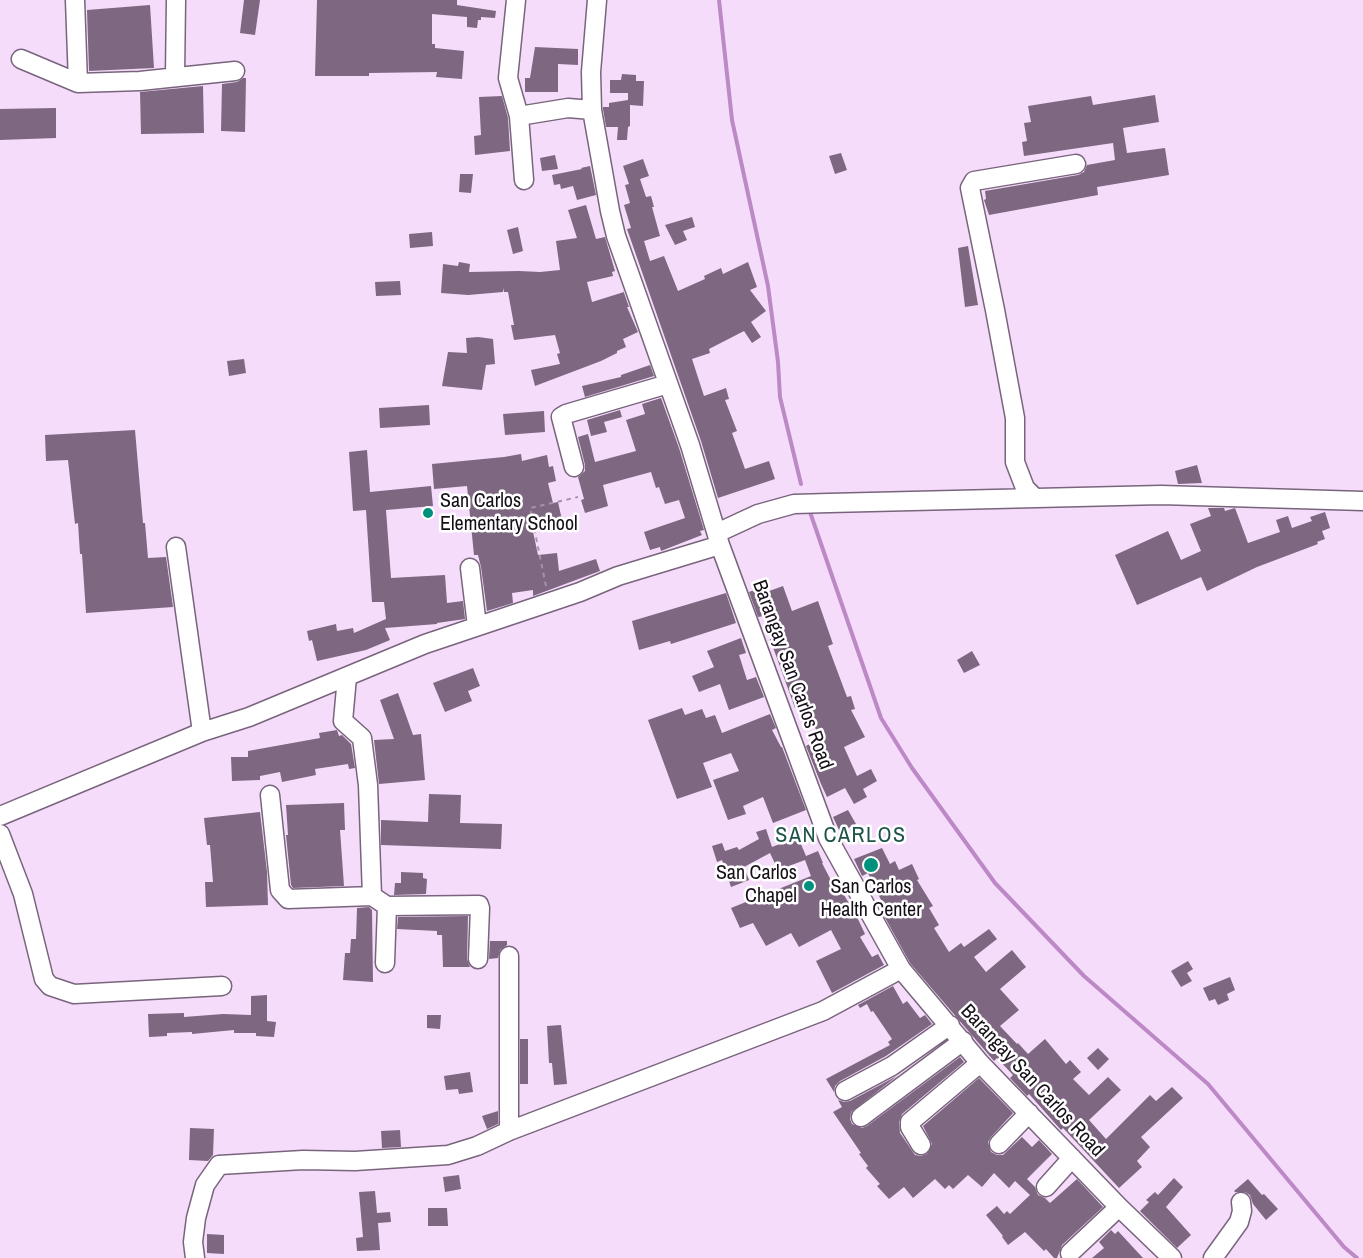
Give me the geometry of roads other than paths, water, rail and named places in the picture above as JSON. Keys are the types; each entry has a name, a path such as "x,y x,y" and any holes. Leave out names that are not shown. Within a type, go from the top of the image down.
{"street":[{"path":"75,0 78,83"},
{"path":"176,0 176,76"},
{"path":"516,0 508,78 519,116 524,180"},
{"name":"Barangay San Carlos Road","path":"597,0 591,72 592,110 616,236 669,384 718,539 828,838 901,969 980,1063 1119,1208 1172,1258"},
{"path":"21,59 78,83 140,81 235,71"},
{"path":"519,116 568,108 592,110"},
{"path":"1034,497 1025,488 1015,462 1015,418 996,310 970,188 974,181 1076,165"},
{"path":"574,467 561,417 669,384"},
{"path":"0,816 202,732 249,717 425,644 580,592 718,539 758,514 794,504 1161,495 1363,501"},
{"path":"176,547 202,732"},
{"path":"470,568 477,626"},
{"path":"347,677 343,721 362,738 384,963"},
{"path":"270,795 280,890 288,899 478,905 480,908 478,959"},
{"path":"0,834 23,894 44,979 50,987 74,994 222,986"},
{"path":"509,956 509,1131"},
{"path":"195,1258 193,1242 199,1207 205,1185 219,1165 303,1160 355,1161 448,1155 477,1146 509,1131 823,1011 901,969"},
{"path":"845,1091 892,1066 950,1025"},
{"path":"861,1117 963,1041"},
{"path":"921,1144 910,1128 910,1122 980,1063"},
{"path":"999,1144 1029,1113"},
{"path":"1046,1187 1072,1158"},
{"path":"1213,1258 1239,1222 1242,1211 1241,1202"},
{"path":"1070,1252 1119,1208"}],"waterway":[{"path":"719,0 732,120 768,286 780,397 801,484"},
{"path":"810,512 881,718 912,768 995,883 1084,976 1208,1084 1344,1247 1357,1258"}],"place":[{"name":"San Carlos Elementary School","path":"428,513"},
{"name":"San Carlos Health Center","path":"871,865"},
{"name":"San Carlos Chapel","path":"809,886"}],"district":[{"name":"SAN CARLOS","path":"841,836"}]}
